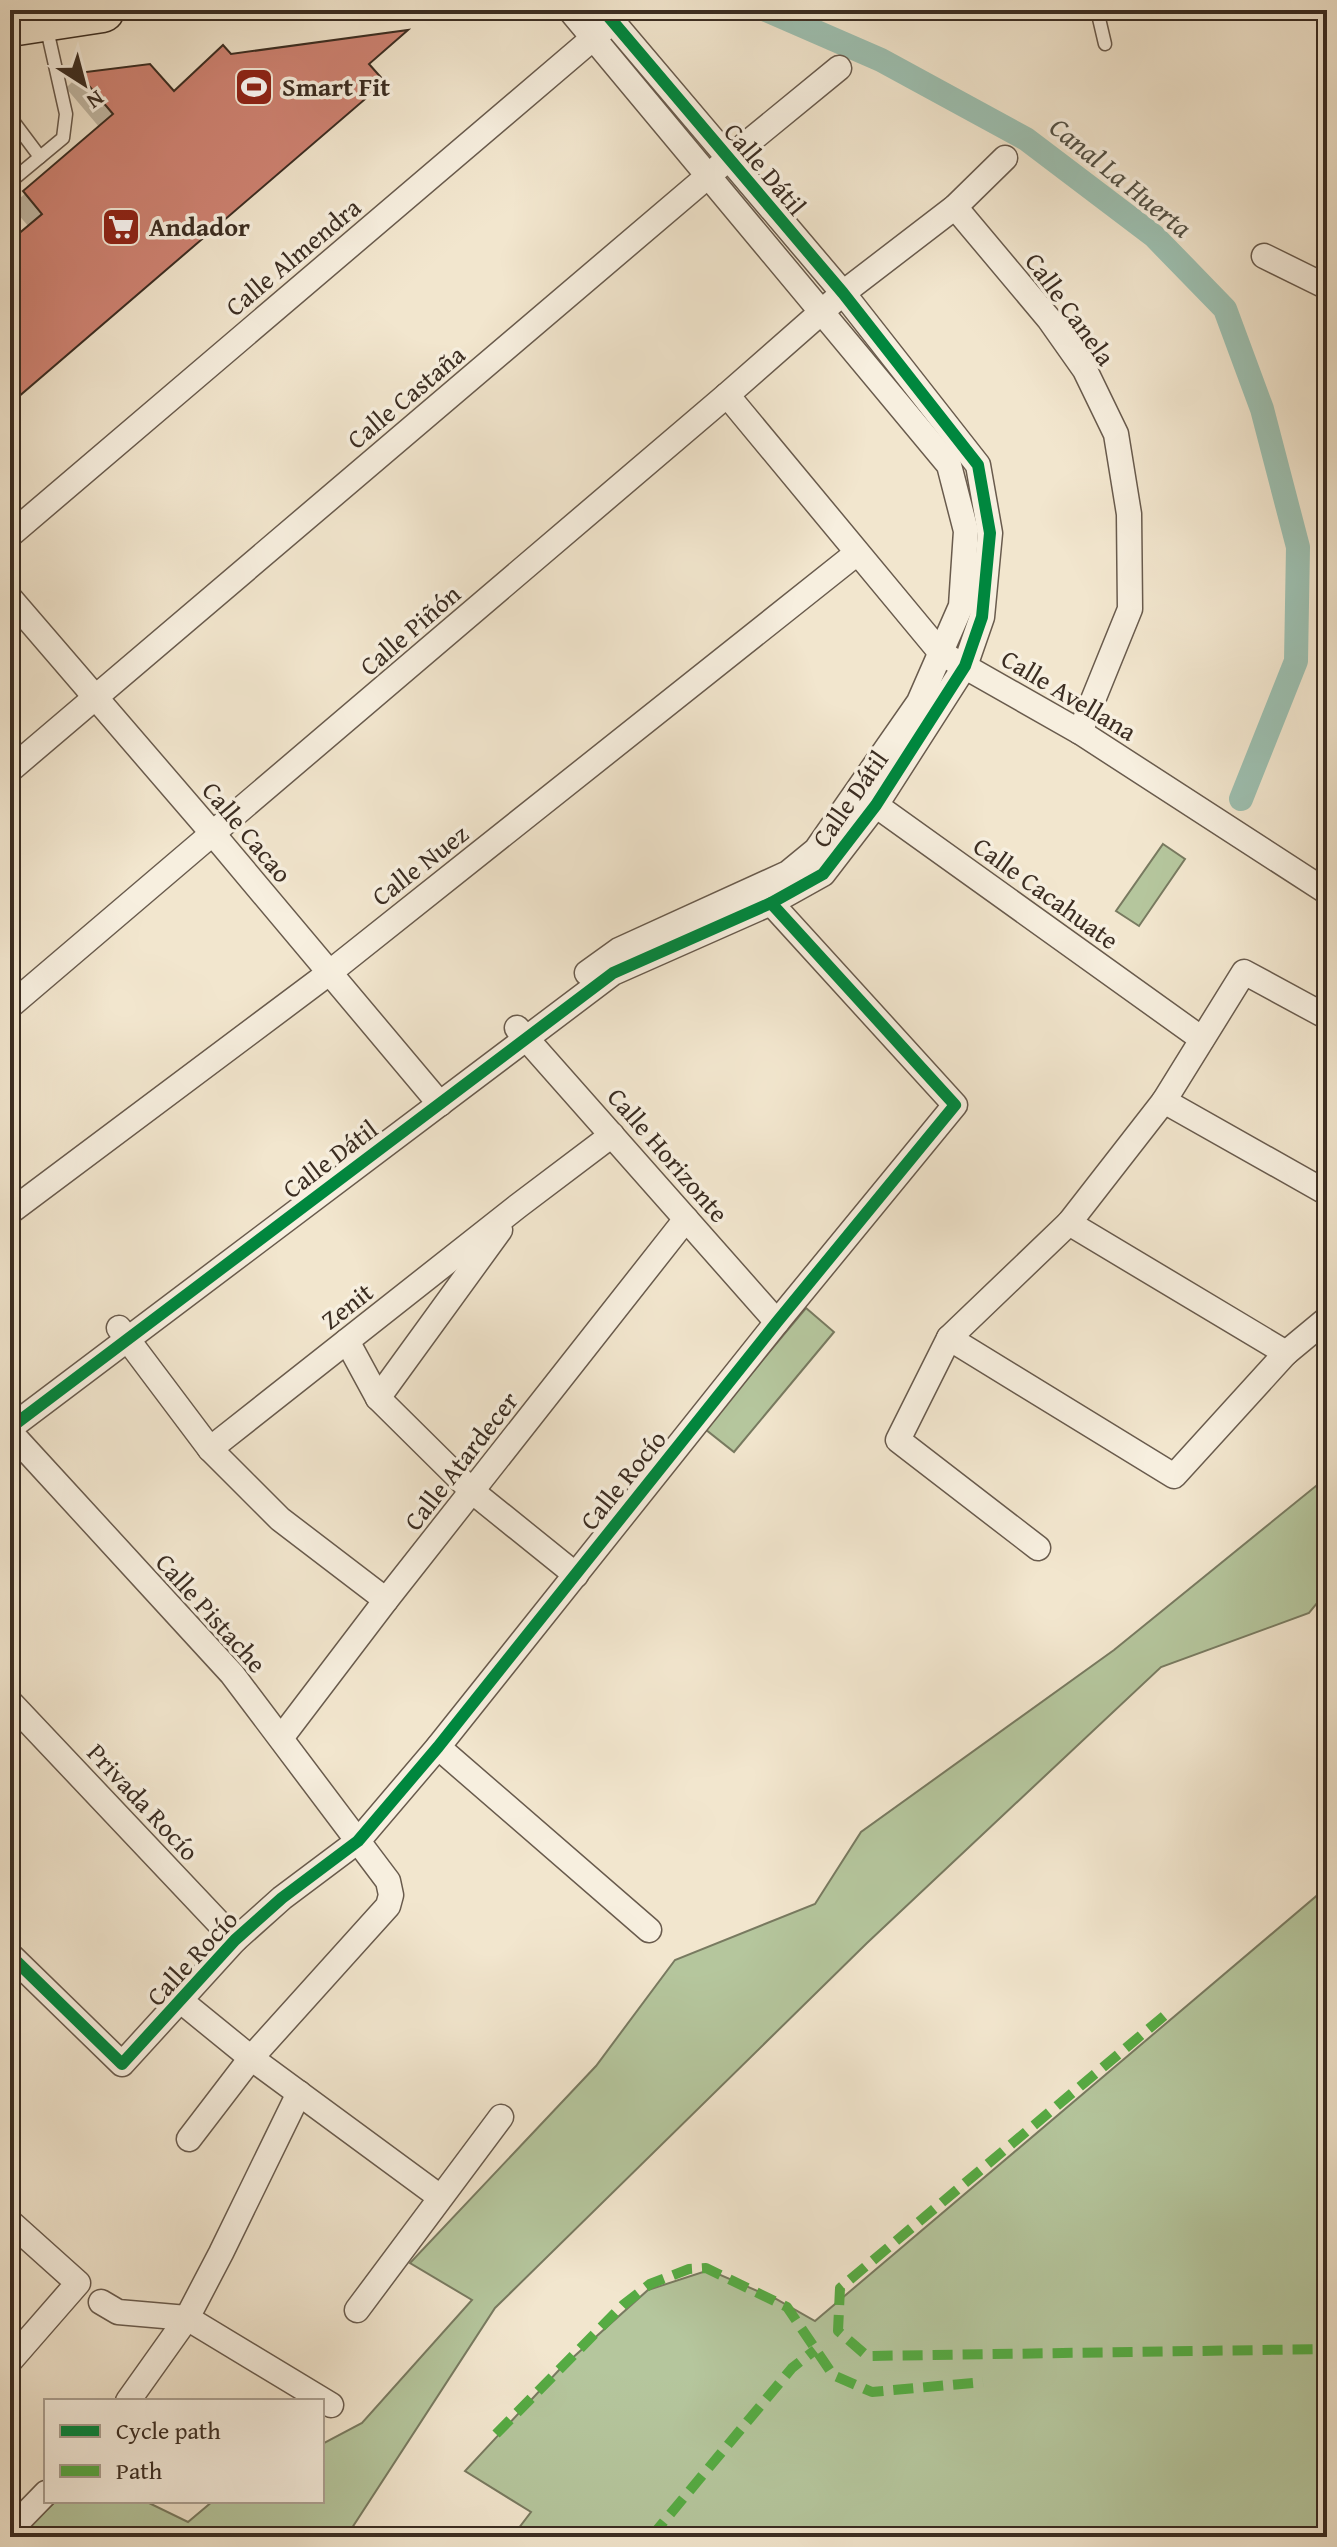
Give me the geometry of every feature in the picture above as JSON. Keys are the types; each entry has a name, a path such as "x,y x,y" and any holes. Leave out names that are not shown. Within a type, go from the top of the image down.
{"highway":[{"path":"27,22 102,10"}],"street":[{"name":"Calle Dátil","path":"521,1032 613,973 771,903 823,874 919,702 961,606 966,531 949,465 570,10"},
{"name":"Calle Dátil","path":"10,1407 122,1332 434,1098 521,1032 619,950 788,873 816,850 866,798 965,666 982,617 990,533 978,465 843,293 608,16"},
{"name":"Calle Almendra","path":"10,535 593,39 608,16"},
{"name":"Calle Castaña","path":"10,770 839,68"},
{"path":"843,293 955,207 1005,158"},
{"name":"Calle Canela","path":"955,207 1049,319 1085,370 1116,434 1129,514 1130,609 1080,732"},
{"path":"1264,256 1327,287"},
{"name":"Calle Piñón","path":"10,1006 214,835 843,293"},
{"name":"Calle Avellana","path":"727,395 941,653 1080,732 1327,892"},
{"name":"Calle Nuez","path":"10,1212 329,973 857,553"},
{"name":"Calle Cacao","path":"10,598 434,1098"},
{"name":"Calle Cacahuate","path":"866,798 1202,1039"},
{"name":"Calle Rocío","path":"10,1955 122,2064 235,1940 282,1898 358,1841 438,1747 777,1322 955,1105 771,903"},
{"path":"1038,1548 898,1440 949,1338 1069,1223 1164,1101 1244,972 1327,1017"},
{"name":"Calle Horizonte","path":"521,1032 777,1322"},
{"path":"1164,1101 1327,1193"},
{"name":"Zenit","path":"210,1449 612,1135"},
{"name":"Zenit","path":"378,1398 518,1206"},
{"name":"Calle Atardecer","path":"281,1738 686,1219"},
{"path":"1069,1223 1286,1353"},
{"path":"949,1338 1174,1476 1286,1353 1327,1319"},
{"name":"Calle Dátil","path":"10,1430 122,1332"},
{"path":"122,1332 210,1449 280,1519 386,1600"},
{"path":"347,1341 378,1398 473,1492 576,1575"},
{"name":"Calle Pistache","path":"10,1430 232,1674 388,1881 391,1895 388,1906 251,2058 189,2139"},
{"name":"Privada Rocío","path":"10,1702 235,1940"},
{"path":"438,1747 649,1930"},
{"path":"181,2001 251,2058 440,2197"},
{"path":"129,2399 187,2318 299,2093"},
{"path":"357,2310 501,2117"},
{"path":"10,2222 78,2283 10,2361"},
{"path":"101,2302 118,2312 187,2318 321,2399"},
{"path":"324,2401 331,2405"},
{"path":"10,2530 44,2495"}],"lane":[{"path":"1097,10 1105,44"},
{"path":"10,182 63,138 66,114 27,22"},
{"path":"10,117 40,157"}],"green space":[{"path":"1163,844 1185,859 1139,926 1116,911"},
{"path":"806,1308 834,1332 734,1452 705,1429"},
{"path":"1327,1477 1327,1591 1309,1613 1161,1667 867,1943 495,2308 348,2534 344,2537 17,2537 54,2503 149,2503 188,2522 211,2503 324,2503 324,2443 362,2423 472,2300 410,2263 596,2066 675,1960 815,1904 861,1832 1114,1650"},
{"path":"1327,1887 1327,2537 512,2537 531,2512 465,2471 559,2370 648,2290 709,2270 776,2299 815,2321"}],"building":[{"name":"Andador","path":"408,30 369,64 385,82 10,404 10,241 42,214 23,191 113,114 78,73 150,64 174,91 223,45 231,54"}],"waterway":[{"name":"Canal La Huerta","path":"766,10 881,60 1026,139 1154,236 1225,309 1262,409 1298,547 1296,661 1241,799"}],"marked path":[{"path":"1164,2016 840,2288 838,2331 867,2356 1327,2349"},
{"path":"496,2434 623,2305 650,2284 689,2269 706,2268 787,2307 833,2375 872,2392 983,2382"},
{"path":"651,2537 792,2368 815,2350"}],"cycle path":[{"path":"10,1428 613,973 771,903 823,874 876,805 965,666 982,617 990,533 978,465 843,293 603,10"},
{"path":"10,1955 122,2064 235,1940 282,1898 358,1841 438,1747 777,1322 955,1105 771,903"}],"place":[{"name":"Smart Fit","path":"254,87"},
{"name":"Andador","path":"121,227"}]}
